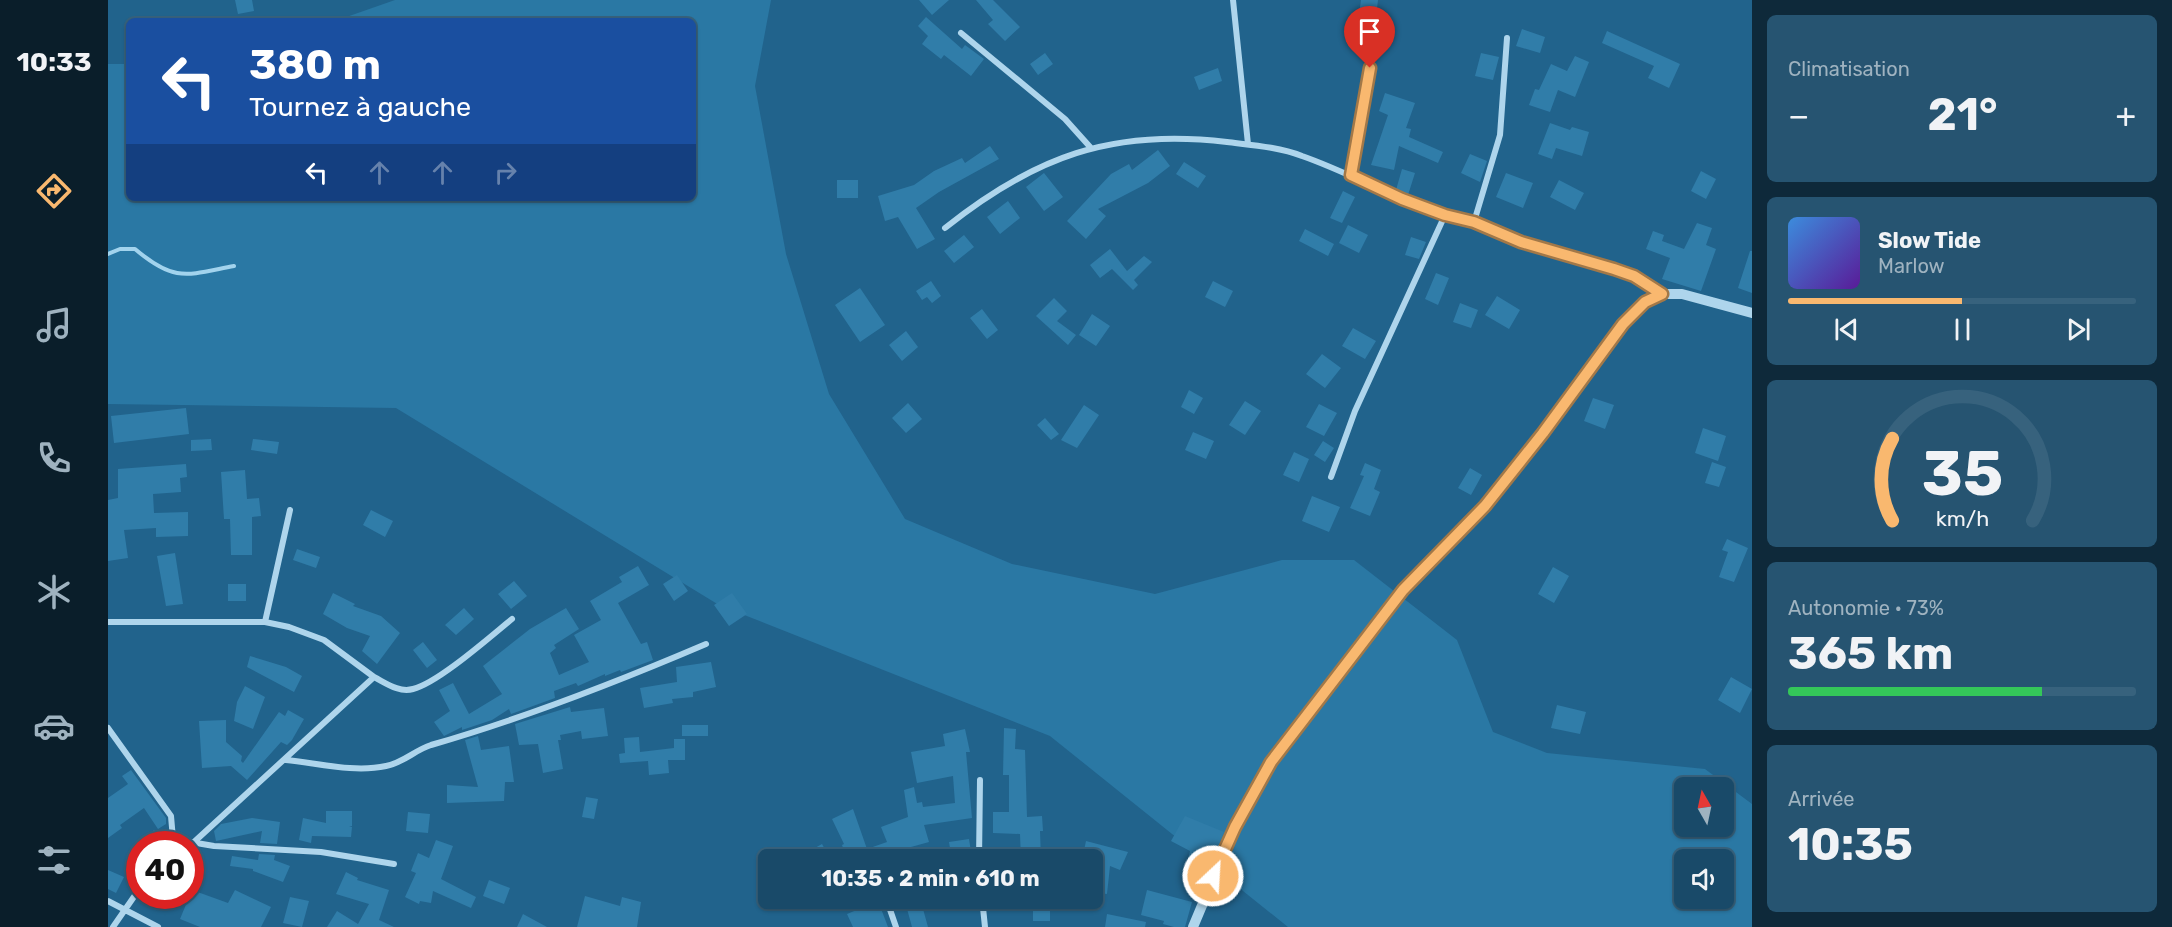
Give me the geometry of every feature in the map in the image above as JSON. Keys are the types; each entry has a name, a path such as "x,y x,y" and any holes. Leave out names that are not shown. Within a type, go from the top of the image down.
{"street":[{"path":"1233,0 1248,144"},
{"path":"1351,175 1377,25"},
{"path":"961,33 1065,119 1091,148"},
{"path":"1474,222 1503,120 1507,38"},
{"path":"945,228 986,195 1038,168 1091,148 1153,138 1196,138 1248,144 1299,155 1445,215 1474,222 1521,242 1604,265 1634,276 1662,294"},
{"path":"1331,477 1355,411 1445,215"},
{"path":"1193,927 1235,827 1271,762 1403,590 1485,506 1543,433 1623,324 1645,302 1662,294 1682,294 1752,313"},
{"path":"265,622 290,510"},
{"path":"108,622 265,622 290,627 324,640 390,686 412,689 426,683 475,649 512,619"},
{"path":"286,760 354,768 385,767 402,761 427,746 569,698 706,644"},
{"path":"204,833 374,677"},
{"path":"108,728 171,816 171,831"},
{"path":"979,849 980,780"},
{"path":"204,843 321,852 394,864"},
{"path":"108,901 158,927"},
{"path":"890,909 896,927"},
{"path":"983,909 984,927"},
{"path":"113,927 125,910"}],"shaded area":[{"path":"395,0 771,0 755,86 786,254 829,394 905,519 1012,564 1155,594 1282,560 1354,560 1457,640 1493,732 1547,753 1705,769 1716,777 1674,777 1674,837 1734,837 1734,791 1752,804 1752,927 1288,927 1050,736 719,605 396,408 108,404 108,64 126,64 126,201 696,201 696,18 344,18"}],"building":[{"path":"235,0 252,0 254,11 238,14"},
{"path":"919,0 949,0 932,15"},
{"path":"976,0 993,0 1020,27 1005,41 988,24 993,20"},
{"path":"1361,0 1378,0 1376,17 1359,14"},
{"path":"926,17 962,49 965,45 984,59 971,76 944,55 941,59 922,44 928,36 918,26"},
{"path":"1522,29 1545,37 1540,53 1516,46"},
{"path":"1607,31 1680,64 1669,88 1648,78 1654,66 1602,43"},
{"path":"1045,53 1053,64 1038,75 1030,64"},
{"path":"1481,53 1499,57 1493,80 1475,76"},
{"path":"1575,56 1589,62 1575,97 1558,90 1550,112 1529,105 1535,89 1539,90 1551,64 1567,71"},
{"path":"1218,68 1222,81 1199,90 1194,77"},
{"path":"1385,93 1415,103 1406,128 1411,129 1409,137 1443,152 1438,163 1399,146 1394,170 1371,165 1388,115 1379,111"},
{"path":"1550,123 1570,130 1572,127 1589,132 1582,156 1556,148 1552,159 1538,154"},
{"path":"990,146 999,159 939,192 916,208 935,239 917,249 898,217 885,221 878,196 914,185 934,171 962,158 965,163"},
{"path":"1158,150 1170,166 1148,183 1098,209 1106,216 1086,239 1067,221 1111,174 1129,164 1132,170"},
{"path":"1470,154 1487,161 1480,182 1461,173"},
{"path":"1184,162 1206,176 1198,188 1176,174"},
{"path":"1402,169 1415,173 1408,195 1396,190"},
{"path":"1701,171 1716,179 1706,199 1691,191"},
{"path":"1044,173 1063,197 1044,211 1026,187"},
{"path":"1506,173 1533,183 1523,208 1496,197"},
{"path":"837,180 858,180 858,198 837,198"},
{"path":"1559,180 1584,193 1575,210 1550,197"},
{"path":"1343,191 1355,197 1342,223 1330,218"},
{"path":"1008,201 1020,218 1000,234 987,217"},
{"path":"1697,223 1712,228 1706,245 1716,249 1701,291 1662,279 1670,258 1646,249 1653,231 1664,235 1662,241 1684,249"},
{"path":"1348,225 1368,235 1359,253 1339,243"},
{"path":"1305,229 1334,244 1328,256 1299,241"},
{"path":"964,235 974,247 954,263 944,251"},
{"path":"1411,237 1426,242 1419,259 1405,255"},
{"path":"1110,249 1127,271 1144,256 1152,262 1134,280 1138,285 1133,290 1112,269 1100,278 1090,265"},
{"path":"1750,251 1752,251 1752,293 1738,288"},
{"path":"1436,273 1449,278 1438,305 1425,299"},
{"path":"931,281 941,296 932,303 927,297 922,300 916,291"},
{"path":"1213,281 1233,291 1225,307 1205,297"},
{"path":"860,288 885,325 860,342 835,305"},
{"path":"1497,296 1520,310 1509,329 1485,315"},
{"path":"1054,298 1067,311 1057,321 1076,335 1068,345 1036,316"},
{"path":"1460,303 1478,310 1471,328 1453,322"},
{"path":"982,309 998,330 987,339 970,318"},
{"path":"1092,314 1110,326 1096,346 1079,335"},
{"path":"1353,328 1376,341 1365,359 1342,346"},
{"path":"906,331 918,347 902,361 889,345"},
{"path":"1322,354 1341,368 1325,388 1306,374"},
{"path":"1189,390 1203,398 1194,414 1181,407"},
{"path":"1593,398 1614,405 1605,429 1584,421"},
{"path":"1245,401 1261,411 1245,435 1229,425"},
{"path":"908,403 922,419 906,433 892,418"},
{"path":"1319,404 1337,413 1324,436 1306,427"},
{"path":"1084,405 1099,415 1077,448 1061,440"},
{"path":"186,408 189,434 114,443 111,416"},
{"path":"1045,418 1059,434 1051,440 1037,425"},
{"path":"1703,428 1726,436 1718,461 1695,453"},
{"path":"1193,432 1214,441 1206,459 1185,450"},
{"path":"211,439 212,450 191,451 191,440"},
{"path":"253,439 279,442 277,454 251,450"},
{"path":"1323,441 1334,448 1325,462 1314,455"},
{"path":"1294,452 1309,459 1299,482 1283,475"},
{"path":"1712,462 1726,467 1719,487 1705,483"},
{"path":"1365,463 1381,470 1374,489 1380,492 1370,516 1350,508 1364,476 1360,475"},
{"path":"186,464 187,477 180,478 181,492 153,494 154,513 188,512 188,536 156,537 156,528 124,530 128,558 108,561 108,500 118,498 118,469"},
{"path":"1470,468 1482,475 1471,495 1458,488"},
{"path":"245,470 247,499 259,498 261,516 252,517 252,555 231,555 230,519 224,519 221,472"},
{"path":"1312,496 1340,507 1329,532 1302,521"},
{"path":"371,510 393,521 385,537 363,525"},
{"path":"1727,539 1748,548 1734,582 1719,577 1728,552 1722,550"},
{"path":"297,549 320,557 316,568 293,560"},
{"path":"175,553 183,604 166,606 157,556"},
{"path":"638,566 649,585 618,603 641,644 647,642 653,660 621,672 620,670 605,676 605,674 578,686 576,683 554,691 555,698 511,714 509,709 492,720 462,730 462,727 444,736 434,722 450,711 439,690 453,683 469,714 502,694 483,666 530,629 566,608 579,629 554,645 556,648 550,653 559,675 589,662 574,635 601,620 590,601 622,582 619,577"},
{"path":"1553,567 1569,576 1554,603 1538,594"},
{"path":"677,575 688,591 674,601 663,584"},
{"path":"514,581 527,596 511,609 498,594"},
{"path":"228,584 246,584 246,601 228,601"},
{"path":"333,593 355,604 353,606 381,616 400,633 377,664 362,651 370,636 347,628 323,614"},
{"path":"732,593 747,614 729,626 714,605"},
{"path":"464,608 474,619 456,635 445,625"},
{"path":"423,642 437,660 427,668 413,650"},
{"path":"250,656 286,667 302,676 294,692 247,667"},
{"path":"711,662 716,687 693,692 693,697 672,699 673,703 644,708 640,688 677,682 676,667"},
{"path":"1731,677 1752,689 1740,713 1718,700"},
{"path":"245,686 265,697 253,729 234,721 237,702"},
{"path":"1557,705 1586,712 1580,734 1551,728"},
{"path":"570,707 571,712 604,708 608,736 582,739 581,731 560,735 561,740 558,740 563,769 543,773 538,744 519,745 515,724"},
{"path":"288,710 304,719 292,740 287,745 281,742 247,780 231,766 202,768 199,721 226,720 226,742 242,756 243,763 279,712 285,716"},
{"path":"682,725 708,725 708,736 682,736"},
{"path":"1004,728 1016,729 1015,749 1025,750 1027,817 1042,816 1041,849 1021,849 1020,834 993,833 993,812 1009,812 1009,775 1003,775"},
{"path":"965,729 970,752 966,752 972,818 924,825 929,842 911,847 912,849 867,849 887,842 881,827 908,817 904,790 914,787 917,803 922,802 923,807 955,803 953,776 917,783 911,752 945,746 943,734"},
{"path":"478,736 481,750 509,746 514,782 505,782 504,801 447,803 447,785 478,787 465,740"},
{"path":"639,737 640,752 674,748 674,739 685,739 685,760 668,760 669,773 649,775 648,761 620,763 619,754 625,753 624,738"},
{"path":"131,770 166,818 166,824 158,829 144,808 120,825 122,828 108,838 108,798 128,784 122,776"},
{"path":"586,797 598,799 594,819 582,817"},
{"path":"853,809 867,849 843,849 842,845 844,844 832,819"},
{"path":"326,811 352,811 352,826 349,826 352,827 351,837 312,836 311,843 299,840 303,818 326,823"},
{"path":"408,812 430,814 428,833 406,831"},
{"path":"1185,816 1224,832 1206,878 1185,872 1190,851 1171,841"},
{"path":"252,818 280,822 277,844 260,843 262,831 216,841 214,831 221,824"},
{"path":"969,839 971,849 950,849 949,842"},
{"path":"436,840 453,846 441,879 476,897 471,908 433,891 431,903 420,901 419,904 405,897 416,873 411,871 418,853 429,858"},
{"path":"1086,841 1128,852 1120,870 1110,866 1107,894 1103,893 1103,849 1084,849"},
{"path":"822,844 825,849 813,849"},
{"path":"259,854 275,855 274,860 290,866 283,882 253,871 253,869 230,866 232,856 258,860"},
{"path":"108,870 124,877 116,893 108,889"},
{"path":"346,872 358,878 357,880 389,890 379,920 394,927 327,927 337,911 358,924 369,904 336,894"},
{"path":"489,880 510,888 504,904 483,896"},
{"path":"235,890 271,907 261,927 200,927 180,919 184,909 204,909 204,894 228,903"},
{"path":"1147,890 1192,902 1185,927 1163,924 1164,921 1141,915"},
{"path":"585,896 620,906 622,897 641,902 637,927 577,927"},
{"path":"290,897 309,901 302,927 283,923"},
{"path":"859,909 866,911 881,909 888,927 853,927 847,914"},
{"path":"907,909 923,909 928,927 912,927"},
{"path":"1033,909 1050,909 1050,921 1033,921"},
{"path":"523,914 547,927 517,927"},
{"path":"1107,914 1146,922 1145,927 1105,927"}],"waterway":[{"path":"108,254 120,249 135,249 161,267 182,274 234,266"}],"route":[{"path":"1213,876 1235,827 1271,762 1403,590 1485,506 1543,433 1623,324 1645,302 1662,294 1634,276 1594,261 1521,242 1474,222 1445,215 1402,199 1351,175 1370,68"}]}
